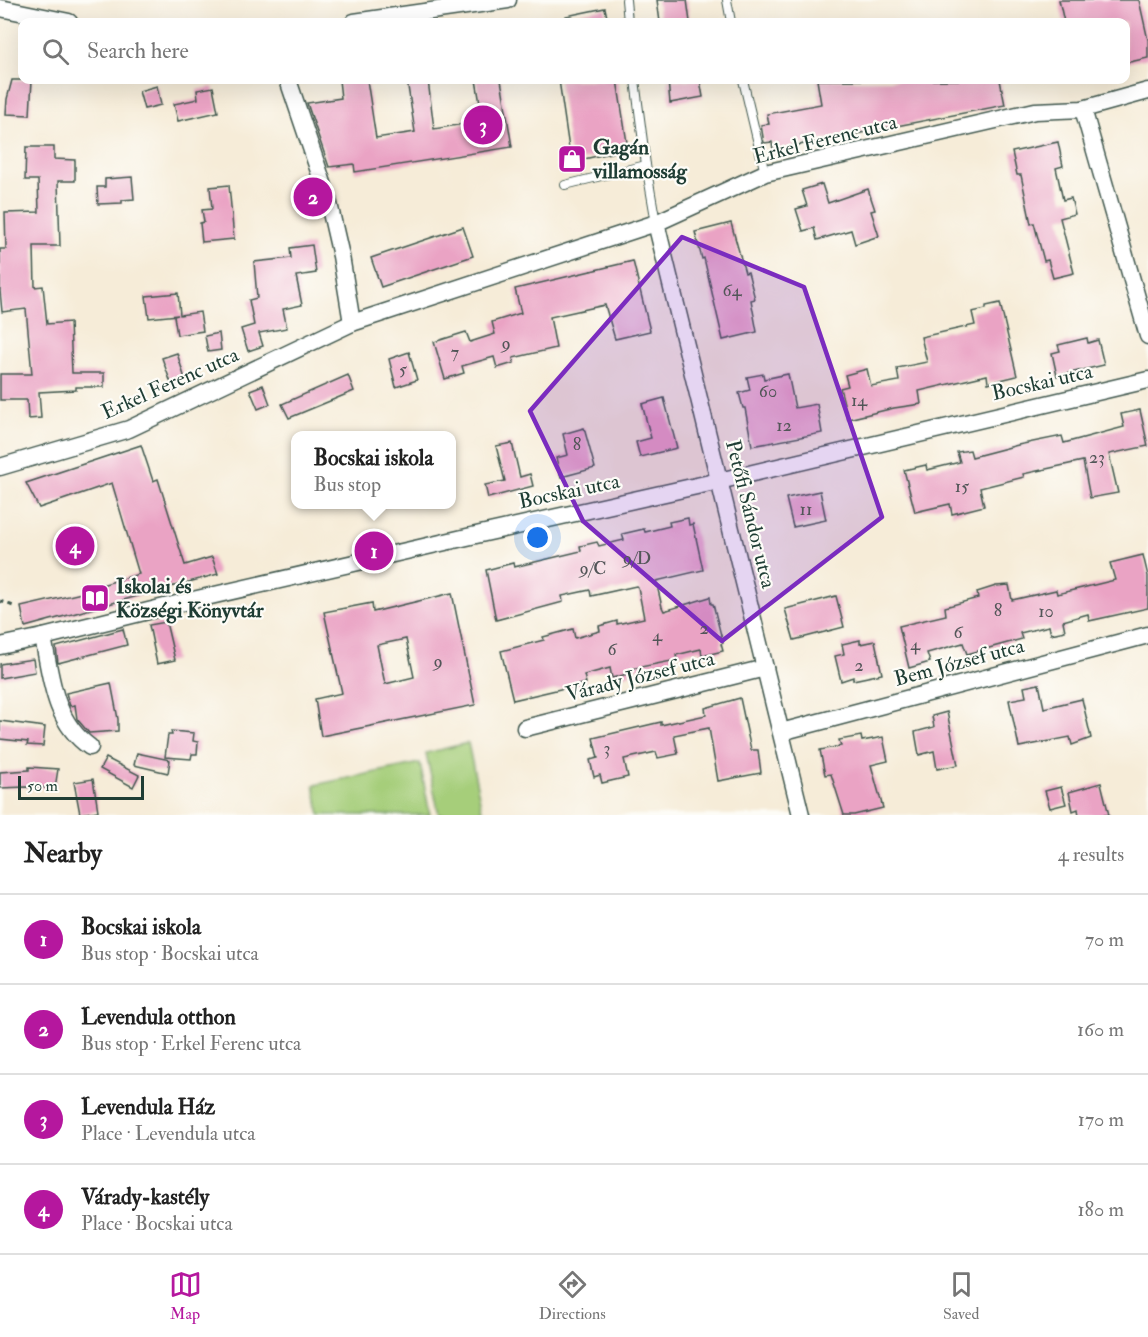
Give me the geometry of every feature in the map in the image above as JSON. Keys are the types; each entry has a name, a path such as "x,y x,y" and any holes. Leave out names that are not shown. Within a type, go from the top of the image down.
{"street":[{"path":"382,18 508,0"},
{"path":"0,8 49,18"},
{"path":"289,84 327,195 341,256 352,323"},
{"name":"Erkel Ferenc utca","path":"0,467 129,429 352,323 656,223 765,173 1035,111 1083,109 1148,91"},
{"path":"1083,109 1148,336"},
{"name":"Petőfi Sándor utca","path":"656,223 801,815"},
{"name":"Bocskai utca","path":"0,646 44,638 456,539 719,481 1148,380"},
{"name":"Bem József utca","path":"781,732 1148,635"},
{"path":"44,638 55,700 75,735 90,747"},
{"name":"Várady József utca","path":"525,728 765,668"}],"lane":[{"path":"626,0 628,18"},
{"path":"727,0 730,18"},
{"path":"636,84 656,223"},
{"path":"744,84 765,173"},
{"path":"565,185 646,165"}],"path":[{"path":"0,601 16,607"}],"highlighted area":[{"path":"682,237 804,287 882,517 722,641 583,521 530,411"}],"green space":[{"path":"468,743 483,815 439,815 426,753"},
{"path":"420,763 430,815 320,815 314,785"}],"building":[{"path":"657,0 687,0 689,18 659,18"},
{"path":"1059,0 1139,0 1148,40 1148,58 1130,62 1130,18 1063,18"},
{"path":"605,8 607,18 566,18 566,16"},
{"path":"12,80 18,80 18,84 32,84 30,115 6,114"},
{"path":"339,84 368,84 376,138 415,132 408,84 428,84 434,129 483,121 477,84 502,84 512,147 355,172 354,164 329,167 307,103 341,98"},
{"path":"560,84 618,84 628,149 571,162"},
{"path":"668,84 701,84 703,97 670,103"},
{"path":"818,84 1001,84 1005,105 773,150 772,142 764,143 761,125 769,124 767,114 821,104"},
{"path":"157,86 161,105 144,109 139,91"},
{"path":"213,87 218,112 178,121 174,104 198,99 197,90"},
{"path":"1058,142 1063,166 1056,168 1063,200 1071,198 1075,214 1060,218 1074,273 1053,278 1048,260 1044,261 1034,223 1031,224 1021,175 1017,175 1012,152"},
{"path":"26,147 54,147 54,159 75,160 75,181 58,181 60,246 34,246 35,287 43,286 47,324 70,322 72,373 104,373 104,387 76,387 76,390 39,392 41,418 28,419 27,400 0,400 0,374 32,374 26,309 2,312 0,291 0,249 6,249 5,213 39,212 38,180 25,180"},
{"path":"132,177 134,199 122,200 122,203 98,204 97,187 105,187 105,179"},
{"path":"822,184 828,203 868,189 875,210 871,211 879,236 855,244 851,230 817,240 814,228 803,231 796,209 807,206 802,190"},
{"path":"229,185 234,239 202,242 200,223 204,222 202,210 212,209 210,187"},
{"path":"731,223 755,299 751,300 757,332 723,340 704,258 702,259 695,232"},
{"path":"463,227 473,256 381,287 371,258"},
{"path":"312,245 316,273 296,276 302,305 283,309 287,328 259,333 263,346 248,351 241,329 254,325 249,300 257,298 254,262 291,258 290,248"},
{"path":"633,261 650,331 615,339 605,305 550,317 556,348 513,358 514,363 497,368 494,357 462,366 464,373 445,379 434,342 466,332 470,342 495,334 492,322 521,313 515,289"},
{"path":"178,293 180,315 200,312 203,331 177,335 174,316 178,315 149,318 146,296"},
{"path":"1000,303 1017,376 988,383 987,375 919,391 921,404 848,419 840,388 848,386 845,375 867,369 871,386 899,381 897,368 927,362 921,337 975,325 972,312"},
{"path":"219,333 221,350 208,352 205,336"},
{"path":"1087,338 1088,343 1098,340 1104,365 1057,376 1052,353 1060,351 1058,345"},
{"path":"409,352 417,380 396,387 389,359"},
{"path":"177,353 185,379 171,383 162,358"},
{"path":"763,374 764,379 788,374 795,408 817,404 822,433 752,446 745,408 743,408 739,393 750,390 747,377"},
{"path":"348,375 354,391 289,418 282,404"},
{"path":"263,385 270,404 258,409 250,390"},
{"path":"664,398 677,448 640,457 636,442 651,438 642,404"},
{"path":"1140,410 1148,446 1109,454 1118,493 1090,498 1083,461 1023,474 1024,477 980,488 984,506 952,514 950,504 915,512 904,470 926,465 927,470 960,462 957,452 970,450 972,457 1062,436 1064,443 1124,427 1121,414"},
{"path":"584,428 595,468 561,477 556,458 568,455 563,434"},
{"path":"512,443 520,477 530,474 533,486 488,498 485,485 505,481 496,446"},
{"path":"141,445 153,481 158,479 185,565 212,557 218,574 25,627 21,607 99,589 98,586 139,574 112,483 39,508 26,483"},
{"path":"820,491 826,520 793,527 786,498"},
{"path":"688,518 689,525 693,524 703,570 656,581 662,607 664,611 710,597 723,643 721,644 723,651 702,656 701,649 676,655 677,660 630,669 631,673 612,678 610,668 584,675 586,683 513,700 501,651 544,640 543,637 573,629 575,638 600,631 599,626 644,618 638,587 591,596 590,590 562,596 563,602 496,620 486,570 513,563 514,567 581,551 580,546 597,542 599,546 624,540 622,534 644,529 645,532 670,526 669,522"},
{"path":"1143,555 1148,576 1148,608 1089,621 1088,614 1063,621 1065,631 1051,634 1049,626 1020,633 1022,639 967,654 963,643 927,653 930,662 909,668 899,626 946,615 945,607 978,598 977,592 996,586 1009,585 1012,600 1056,590 1057,594 1115,580 1110,563"},
{"path":"452,593 475,705 321,736 315,699 342,693 324,612 372,603 373,612","holes":["406,639 414,677 385,684 377,645"]},
{"path":"836,596 844,627 794,640 785,609"},
{"path":"166,622 175,660 157,664 149,625"},
{"path":"123,629 127,645 58,663 56,647"},
{"path":"860,640 860,644 875,641 882,674 853,680 853,677 841,681 835,656 844,654 842,644"},
{"path":"33,659 35,672 0,678 0,664"},
{"path":"111,683 118,731 89,733 77,719 75,705 70,706 66,693"},
{"path":"1039,684 1044,708 1082,699 1091,738 1072,745 1070,737 1019,747 1009,700 1026,697 1024,687"},
{"path":"740,698 751,750 758,750 761,773 718,781 709,728 674,735 678,754 658,758 656,752 624,759 628,777 602,783 600,775 594,777 590,760 598,758 593,738 661,722 661,725 706,715 705,708"},
{"path":"947,712 958,765 937,769 934,751 919,755 915,732 934,727 932,716"},
{"path":"0,721 45,727 43,746 0,739"},
{"path":"171,731 194,733 193,741 198,742 197,754 192,754 191,759 165,757 168,735 172,735"},
{"path":"861,736 862,741 883,737 888,761 871,765 883,808 844,815 831,774 825,775 820,750 841,746 839,740"},
{"path":"137,753 170,760 168,773 134,765"},
{"path":"106,758 139,775 133,787 100,769"},
{"path":"29,767 58,769 55,788 0,788 0,772 29,770"},
{"path":"93,779 98,811 80,814 74,782"},
{"path":"1101,783 1109,815 1079,815 1078,809 1073,811 1069,792"},
{"path":"1061,787 1066,804 1050,808 1045,791"}],"place":[{"name":"Levendula Ház","path":"483,125"},
{"name":"Gagán villamosság","path":"572,159"},
{"name":"Levendula otthon","path":"313,197"},
{"name":"Várady-kastély","path":"75,546"},
{"name":"Bocskai iskola","path":"374,551"},
{"name":"Iskolai és Községi Könyvtár","path":"95,598"}]}
